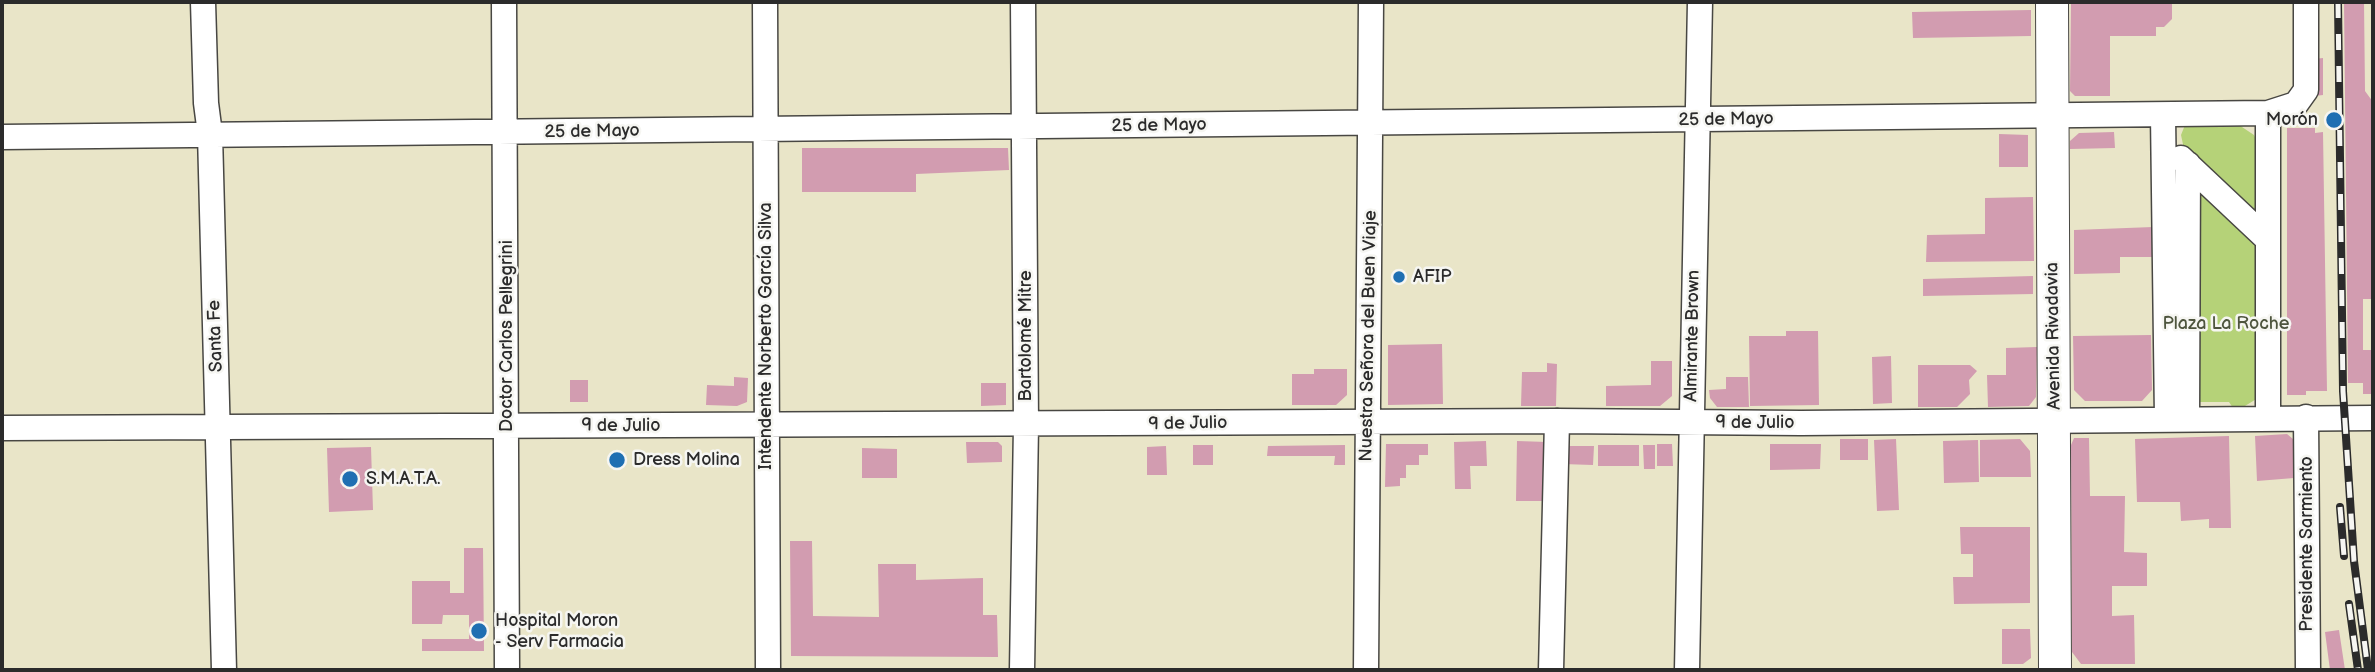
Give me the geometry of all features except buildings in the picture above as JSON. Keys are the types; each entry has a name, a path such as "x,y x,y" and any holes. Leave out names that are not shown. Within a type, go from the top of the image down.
{"main road":[{"name":"Avenida Rivadavia","path":"2052,2 2056,670"}],"street":[{"name":"Santa Fe","path":"203,2 205,103 210,134 224,670"},
{"name":"Doctor Carlos Pellegrini","path":"504,2 508,670"},
{"name":"Intendente Norberto García Silva","path":"765,2 768,670"},
{"name":"Bartolomé Mitre","path":"1022,670 1026,425 1023,2"},
{"name":"Nuestra Señora del Buen Viaje","path":"1366,670 1371,2"},
{"name":"Almirante Brown","path":"1687,670 1700,2"},
{"name":"25 de Mayo","path":"2,137 2268,113 2296,104 2306,90 2306,2"},
{"path":"2268,113 2268,418"},
{"path":"2163,115 2177,419"},
{"path":"2164,141 2267,239"},
{"path":"2177,419 2188,164"},
{"name":"Presidente Sarmiento","path":"2306,418 2308,670"},
{"name":"9 de Julio","path":"2,428 1556,421 1691,423 2373,418"},
{"path":"1551,670 1556,421"}],"green space":[{"name":"Plaza La Roche","path":"2236,123 2254,135 2258,143 2258,398 2240,409 2233,408 2229,402 2194,402 2184,149 2181,135 2185,125"}],"railway":[{"path":"2338,2 2343,391 2354,561 2368,670"},
{"path":"2340,507 2344,556"},
{"path":"2349,604 2358,670"}],"place":[{"name":"Morón","path":"2334,120"},
{"name":"AFIP","path":"1399,277"},
{"name":"Dress Molina","path":"617,460"},
{"name":"S.M.A.T.A.","path":"350,479"},
{"name":"Hospital Moron - Serv Farmacia","path":"479,631"}]}
